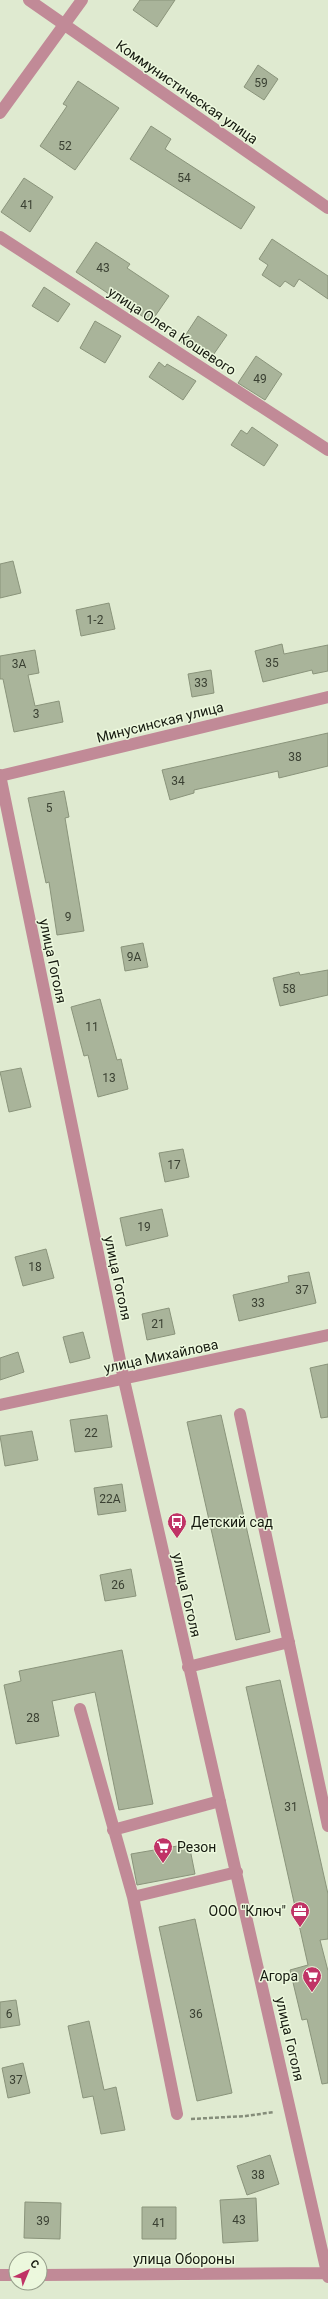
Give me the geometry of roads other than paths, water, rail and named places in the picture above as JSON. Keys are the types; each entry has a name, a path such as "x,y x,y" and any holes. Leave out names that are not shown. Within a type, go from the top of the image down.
{"street":[{"name":"Коммунистическая улица","path":"29,0 328,208"},
{"path":"0,113 82,0"},
{"name":"улица Олега Кошевого","path":"0,237 328,450"},
{"name":"Минусинская улица","path":"0,776 328,697"},
{"name":"улица Гоголя","path":"0,776 124,1380 188,1667 237,1872 328,2274"},
{"name":"улица Михайлова","path":"0,1406 328,1335"},
{"path":"240,1414 328,1826"},
{"path":"188,1667 289,1642"},
{"path":"80,1709 133,1897 177,2114"},
{"path":"113,1830 220,1801"},
{"path":"133,1897 237,1872"},
{"name":"улица Обороны","path":"48,2274 328,2274"}],"place":[{"name":"Детский сад","path":"177,1539"},
{"name":"Резон","path":"163,1864"},
{"name":"ООО \"Ключ\"","path":"300,1928"},
{"name":"Агора","path":"312,1993"}]}
